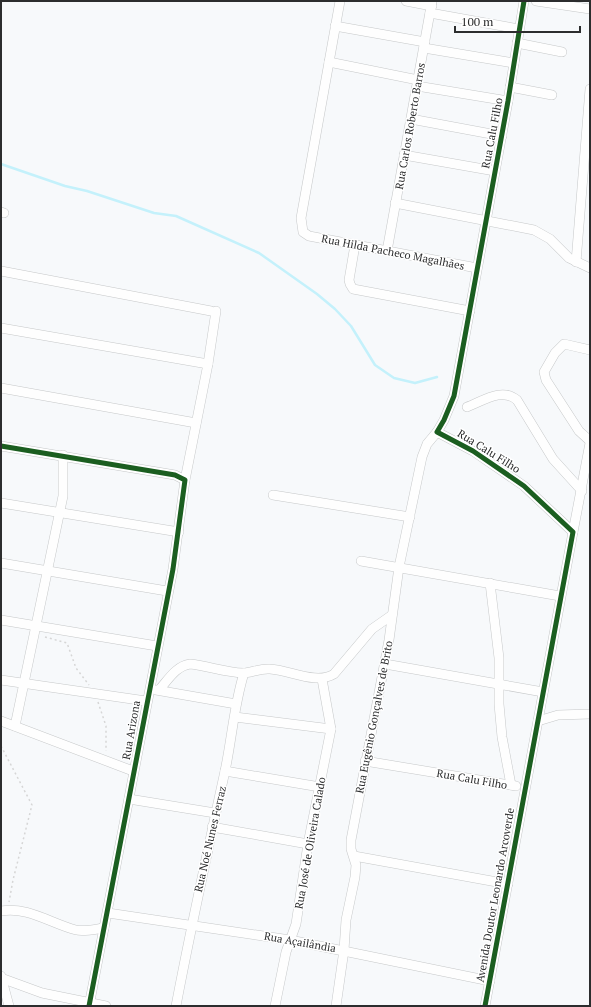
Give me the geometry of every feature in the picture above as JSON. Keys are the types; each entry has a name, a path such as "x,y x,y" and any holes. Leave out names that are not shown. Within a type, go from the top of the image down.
{"street":[{"path":"340,1 329,62 418,83 508,101"},
{"path":"406,1 519,29"},
{"name":"Rua Calu Filho","path":"524,1 502,136 485,219 454,396 444,420 437,432 473,451 518,482 543,502 573,532"},
{"path":"536,1 590,9"},
{"name":"Rua Carlos Roberto Barros","path":"387,251 431,7"},
{"path":"335,26 514,63"},
{"path":"517,43 562,52"},
{"name":"Rua Hilda Pacheco Magalhães","path":"329,62 301,218 301,227 303,232 308,236 477,268"},
{"path":"510,87 552,95"},
{"path":"576,262 586,208 590,89"},
{"path":"411,120 502,136"},
{"path":"404,155 495,171"},
{"path":"395,203 485,219 534,230 550,239 569,258 590,268"},
{"path":"355,245 349,280 354,289 470,311"},
{"name":"Rua Arizona","path":"1,271 214,311 208,364 185,480 178,532 108,913 89,1005"},
{"path":"1,328 208,364"},
{"path":"525,787 560,596 582,491 590,442 573,423 546,380 544,372 555,352 564,344 590,350"},
{"path":"1,388 196,423"},
{"path":"467,407 501,394 512,396 517,400 552,459 582,491"},
{"name":"Rua Eugênio Gonçalves de Brito","path":"336,1006 344,950 346,920 355,877 356,865 351,849 351,840 365,761 385,664 400,567 422,457 427,444 437,432"},
{"path":"1,446 63,455 175,475 185,480"},
{"path":"15,726 60,513 63,496 63,455"},
{"path":"273,495 410,517"},
{"path":"1,503 178,532"},
{"path":"362,561 560,596"},
{"path":"1,563 167,591"},
{"path":"490,583 499,658 499,704 502,737 511,785"},
{"path":"159,690 174,673 183,666 208,666 244,673 257,669 271,669 325,678 334,674 372,629 392,615"},
{"path":"1,620 157,646"},
{"path":"385,664 543,692"},
{"name":"Rua Noé Nunes Ferraz","path":"176,1006 191,925 225,771 236,704 244,673"},
{"name":"Rua José de Oliveira Calado","path":"275,1006 290,940 296,924 308,844 331,729 325,678"},
{"path":"1,680 146,701"},
{"path":"148,689 236,704"},
{"path":"538,721 558,714 590,714"},
{"path":"235,717 331,729"},
{"path":"1,721 133,771"},
{"name":"Rua Calu Filho","path":"365,761 525,787"},
{"path":"225,771 320,787"},
{"name":"Avenida Doutor Leonardo Arcoverde","path":"485,1006 525,787"},
{"path":"129,799 215,813"},
{"path":"212,827 308,844"},
{"path":"354,856 508,884"},
{"path":"5,910 26,913 78,931 104,928"},
{"name":"Rua Açailândia","path":"108,913 290,940 490,981"},
{"path":"1,977 42,993 89,1005 106,1006"},
{"path":"1,977 9,1006"}],"path":[{"path":"1,746 32,805 5,910"}],"waterway":[{"path":"1,164 65,186 87,191 154,213 176,216 259,253 317,294 335,309 351,326 375,365 394,378 415,383 437,377"}],"cycle path":[{"path":"485,1006 573,532 524,486 473,451 437,432 444,420 454,396 508,101 524,1"},
{"path":"1,446 175,475 185,480 173,569 89,1006"}]}
